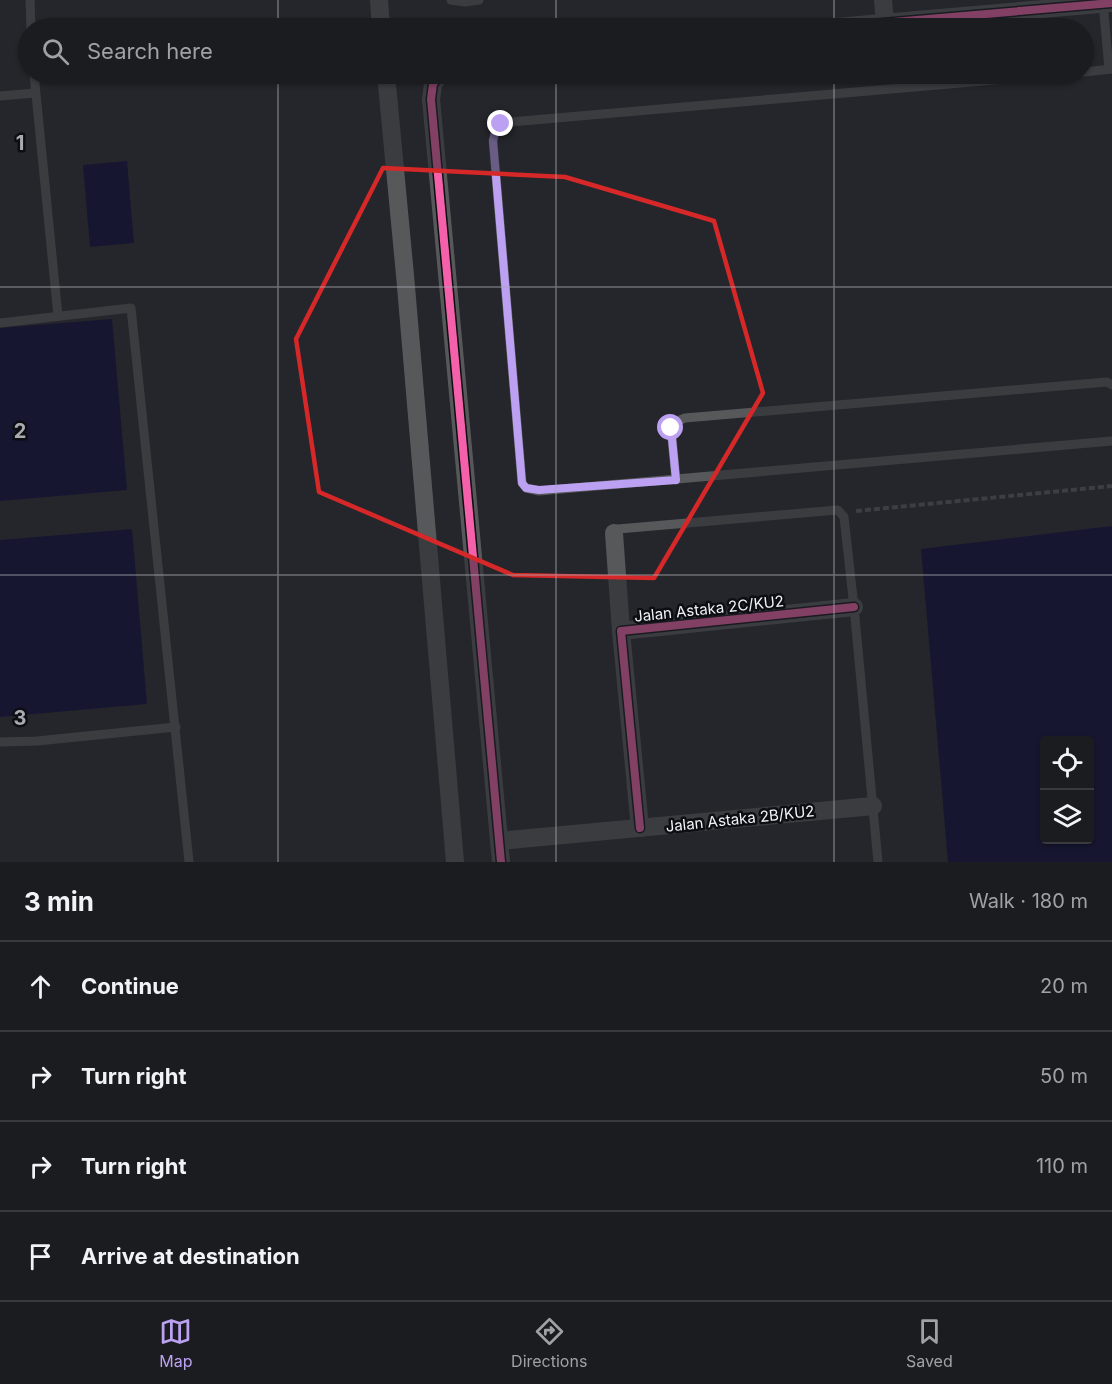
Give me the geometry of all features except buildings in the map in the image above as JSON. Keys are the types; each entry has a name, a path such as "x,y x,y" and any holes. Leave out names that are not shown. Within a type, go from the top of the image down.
{"street":[{"path":"379,0 380,18"},
{"path":"883,0 885,18"},
{"path":"923,18 1066,3 1107,3"},
{"path":"387,84 454,862"},
{"path":"433,84 431,99 501,862"},
{"path":"614,533 621,631"},
{"name":"Jalan Astaka 2C/KU2","path":"640,828 621,631 854,607"},
{"name":"Jalan Astaka 2B/KU2","path":"499,842 873,806"}],"lane":[{"path":"30,0 31,18"},
{"path":"451,0 465,2 479,0"},
{"path":"1094,71 1111,69 1107,3"},
{"path":"34,84 58,316"},
{"path":"948,84 510,122 496,128 493,141 522,483 526,488 539,490 1112,441"},
{"path":"0,96 34,93"},
{"path":"0,323 131,308 189,862"},
{"path":"676,480 671,428 673,423 685,418 1107,382 1112,385"},
{"path":"614,533 618,529 838,510 841,512 844,517 854,607 878,862"},
{"path":"0,742 37,741 176,727"}],"path":[{"path":"841,512 1112,486"}],"highlighted area":[{"path":"383,168 565,177 714,221 763,393 654,578 513,575 319,492 296,339"}],"shaded area":[{"path":"127,161 134,243 90,247 83,165"},
{"path":"112,319 127,490 0,501 0,328"},
{"path":"1112,526 1112,862 948,862 921,549"},
{"path":"132,529 147,704 0,717 0,540"}],"cycle path":[{"path":"939,18 1112,3"},
{"path":"433,84 431,99 501,862"},
{"path":"640,828 621,631 854,607"}],"route":[{"path":"501,124 493,134 493,141 522,483 526,488 539,490 676,480 671,428"}]}
